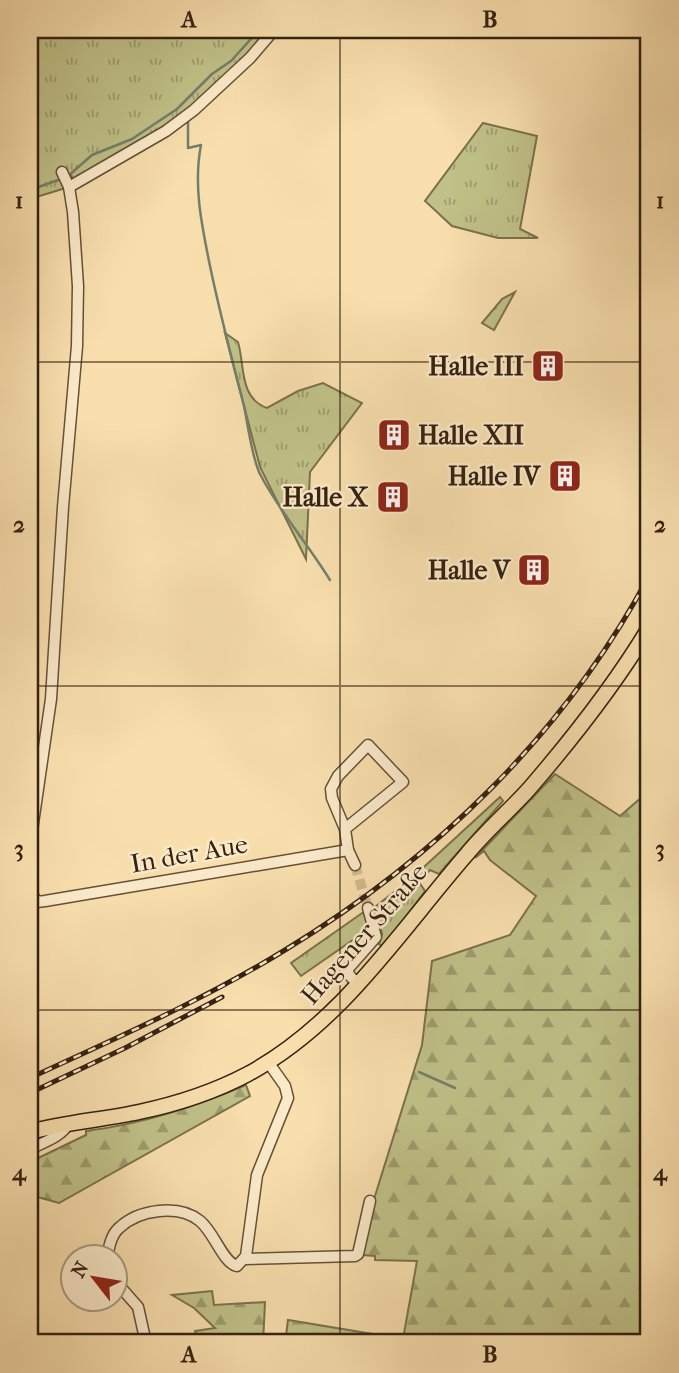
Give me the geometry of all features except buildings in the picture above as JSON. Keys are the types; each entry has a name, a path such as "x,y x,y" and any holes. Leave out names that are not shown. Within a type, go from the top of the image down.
{"main road":[{"name":"Hagener Straße","path":"30,1132 183,1102 268,1062 319,1024 358,985 467,853 517,801 606,695 649,628"}],"street":[{"path":"69,187 166,131 194,110 250,58 274,30"},
{"path":"30,844 51,699 63,506 77,346 78,286 73,212 69,187 62,172"},
{"path":"345,829 402,782 368,745 338,776 331,789 345,829 348,850 355,865"},
{"name":"In der Aue","path":"30,891 37,902 348,850"},
{"path":"358,985 347,970 376,937 368,908"},
{"path":"245,1259 257,1175 288,1098 285,1086 268,1062"},
{"path":"30,1149 55,1137 69,1123"},
{"path":"111,1244 119,1227 146,1215 170,1210 192,1216 207,1227 234,1266 245,1259 355,1256 358,1254 370,1201"},
{"path":"130,1298 138,1307 146,1343"}],"green space":[{"path":"30,30 273,30 194,110 76,185 71,175 68,177 69,187 30,199"},
{"path":"483,123 537,136 520,229 538,238 498,238 452,226 425,201"},
{"path":"515,292 494,330 482,323 502,299"},
{"path":"225,333 238,342 247,389 258,403 267,408 298,391 323,383 362,403 310,472 306,559 260,467"},
{"path":"555,774 620,816 649,791 649,1343 285,1343 288,1320 403,1339 417,1261 375,1260 375,1256 363,1255 366,1225 422,1045 432,961 510,935 536,896 490,860 484,851 475,858"},
{"path":"500,797 503,801 439,874 430,870 419,882 425,891 383,947 379,944 382,934 375,907 413,877"},
{"path":"365,911 370,928 301,976 291,963"},
{"path":"246,1085 250,1096 59,1203 30,1195 30,1162 86,1135 86,1131 168,1114"},
{"path":"212,1291 214,1305 265,1302 263,1343 200,1343 195,1331 215,1328 194,1308 172,1295"}],"waterway":[{"path":"67,177 92,155 132,139 177,109 212,74 231,61 259,30"},
{"path":"188,121 188,148 201,145 198,191 204,236 255,459 260,474 276,501 330,580"},
{"path":"30,190 61,179"},
{"path":"419,1072 455,1088"}],"tunnel":[{"path":"355,865 368,908"}],"railway":[{"path":"30,1078 159,1018 254,968 341,914 394,875 444,833 537,739 578,688 649,576"},
{"path":"30,1093 125,1048 222,997"}],"place":[{"name":"Halle III","path":"548,366"},
{"name":"Halle XII","path":"394,435"},
{"name":"Halle IV","path":"565,476"},
{"name":"Halle X","path":"393,497"},
{"name":"Halle V","path":"534,570"}]}
